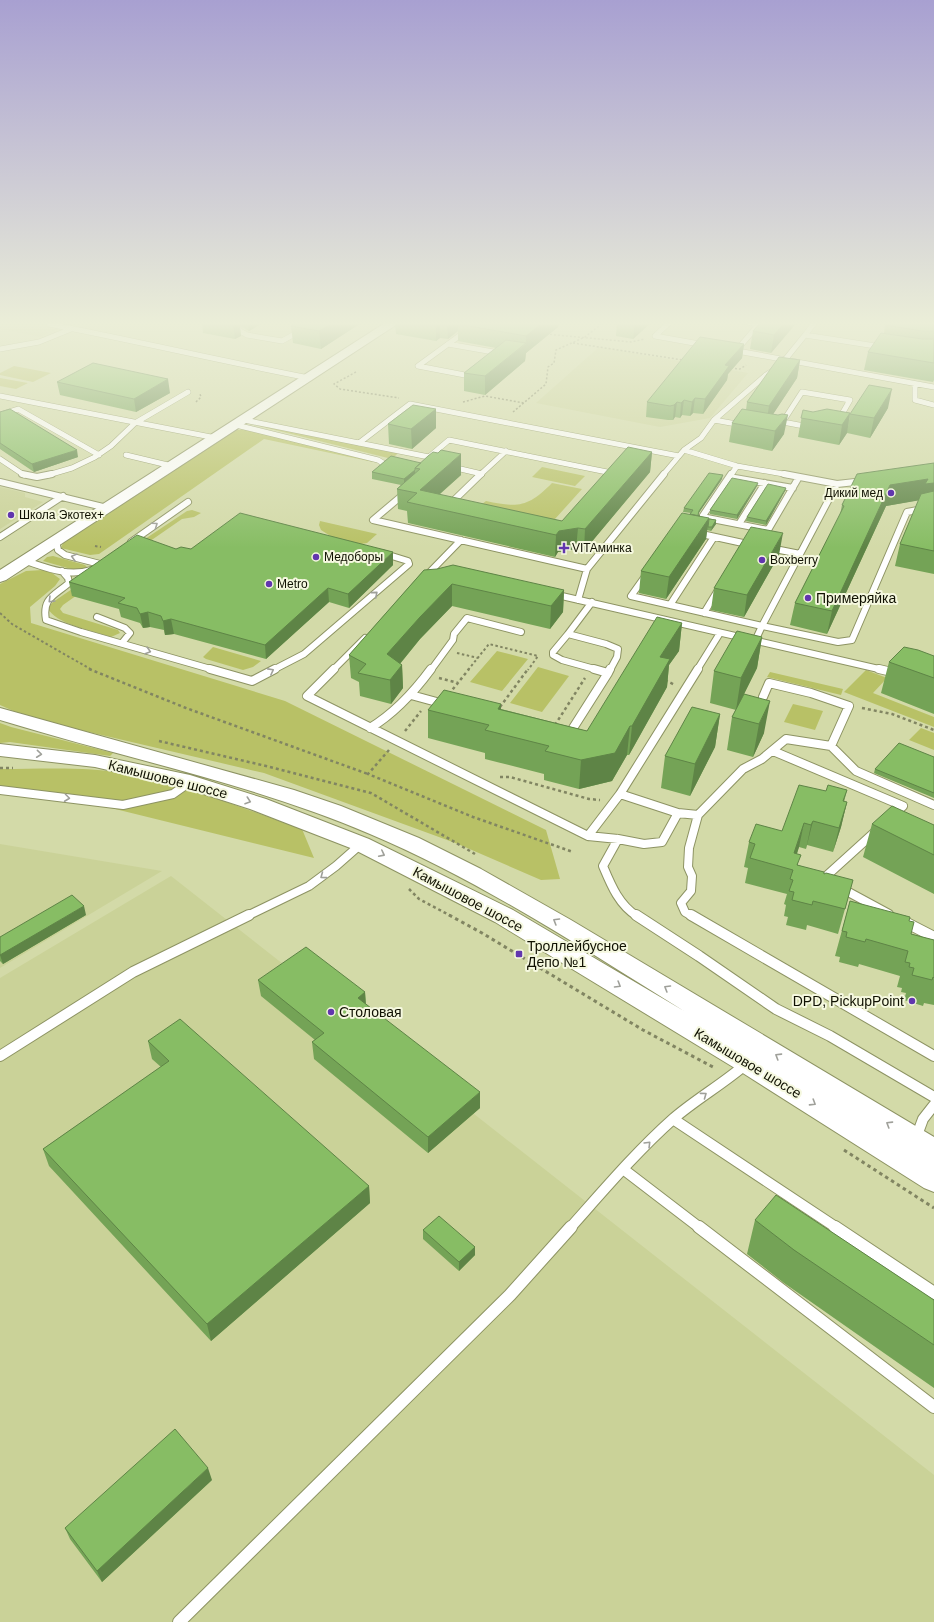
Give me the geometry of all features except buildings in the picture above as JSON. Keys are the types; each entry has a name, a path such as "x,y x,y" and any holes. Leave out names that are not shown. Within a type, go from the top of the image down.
{"main road":[{"path":"0,577 26,562 279,397"},
{"name":"Камышовое шоссе","path":"0,714 46,729 136,752 284,794 380,830 523,902 692,1003 925,1146"},
{"name":"Камышовое шоссе","path":"0,750 95,760 200,785 258,804 361,844 504,916 739,1069 934,1178"}],"lane":[{"path":"4,397 216,438"},
{"path":"0,459 27,477 38,477 79,465 110,447 122,433 137,422 180,397"},
{"path":"578,600 587,569 684,450 701,438 714,420 741,397"},
{"path":"799,397 781,424 809,427 816,426"},
{"path":"830,397 850,400 837,422 830,423"},
{"path":"914,397 914,400 934,405"},
{"path":"359,443 410,404 679,456"},
{"path":"0,415 18,409 99,454"},
{"path":"714,420 745,425"},
{"path":"240,422 429,457 449,440 612,473 607,478"},
{"path":"240,422 378,460 383,463 381,468"},
{"path":"684,450 737,466 838,484 867,480"},
{"path":"453,510 445,508 506,452"},
{"path":"126,455 172,466"},
{"path":"737,466 702,517 768,530 799,477"},
{"path":"447,467 482,474"},
{"path":"729,477 793,488"},
{"path":"0,482 63,496 107,508"},
{"path":"739,524 765,483"},
{"path":"755,641 838,484"},
{"path":"408,490 373,520 587,569"},
{"path":"0,537 63,496"},
{"path":"124,547 188,502"},
{"path":"648,572 631,596 838,642 852,640 906,512 934,507"},
{"path":"692,532 800,554"},
{"path":"670,605 714,537"},
{"path":"418,583 461,540"},
{"path":"56,541 58,550 65,555 100,564"},
{"path":"743,550 746,543"},
{"path":"62,571 68,578 69,583 47,601 44,609 46,620 252,681 304,654 409,564 408,561 403,558 373,551"},
{"path":"26,562 62,571 85,573 106,560"},
{"path":"435,566 443,568"},
{"path":"704,613 723,581"},
{"path":"548,593 903,675"},
{"path":"592,602 553,652 553,655 562,660 608,673"},
{"path":"97,617 125,628 130,633 122,643"},
{"path":"370,728 381,723 411,694 453,640 454,634 467,618 521,632"},
{"path":"588,836 630,780 720,633"},
{"path":"368,634 307,696 588,836 618,839 644,844 662,842 678,813"},
{"path":"548,735 566,740 617,657 618,649 606,644 568,634"},
{"path":"763,697 770,683 811,692 850,706 831,746"},
{"path":"411,694 445,704"},
{"path":"934,806 856,771 831,746 786,739 762,760 743,769 698,815 689,848 688,867 692,876 691,891 681,903 684,912 934,1056"},
{"path":"773,751 903,806 823,879 934,937"},
{"path":"0,790 123,805 173,794 200,785"},
{"path":"620,794 678,813 698,815"},
{"path":"618,839 603,866 615,893 632,913 699,956 776,1009 830,1036 934,1097"},
{"path":"0,1056 133,972 309,886 336,866 361,844"},
{"path":"179,1622 510,1295 623,1169 673,1119 739,1069"},
{"path":"925,1146 923,1119 934,1105"},
{"path":"673,1119 934,1293"},
{"path":"623,1169 934,1407"}],"path":[{"path":"513,412 531,397"},
{"path":"95,546 101,548"},
{"path":"0,612 12,624 89,668 186,708 368,774 473,817 573,852"},
{"path":"445,704 489,644 538,656 496,712"},
{"path":"445,650 478,658"},
{"path":"548,735 592,668"},
{"path":"663,679 673,683 676,687"},
{"path":"368,774 430,700"},
{"path":"850,706 892,714 934,730"},
{"path":"0,768 15,768"},
{"path":"476,780 510,777 589,799 602,800"},
{"path":"405,885 419,899 482,933 643,1030 739,1069"}],"shaded area":[{"path":"543,397 728,397 710,418 660,427 536,403"},
{"path":"261,425 398,453 392,459 259,426"},
{"path":"246,429 371,460 373,462 264,439 99,554 90,555 61,548 63,543 230,431"},
{"path":"542,467 585,476 575,486 532,477"},
{"path":"552,483 582,489 555,519 559,524 552,528 539,525 538,521 483,509 473,512 467,511 463,508 468,503 482,504 486,501 507,505 522,504 536,497"},
{"name":"Школа Экотех+","path":"0,487 25,493 25,497 43,502 0,529"},
{"path":"192,510 201,513 194,517 182,519 143,546 145,539 187,511"},
{"path":"320,521 377,534 367,543 361,544 332,537 321,530 319,525"},
{"path":"53,556 85,565 87,567 78,571 43,561 47,557"},
{"path":"43,570 52,573 60,579 55,586 30,607 31,623 285,701 546,830 560,879 541,880 458,844 264,773 29,718 0,705 0,584 26,571"},
{"path":"78,585 87,588 63,605 60,609 63,613 118,630 120,633 111,637 66,623 52,614 48,608 53,602"},
{"path":"213,647 261,661 253,667 243,670 203,657"},
{"path":"497,651 528,659 502,691 470,682"},
{"path":"538,667 569,676 542,712 510,703"},
{"path":"866,670 887,678 873,693 934,717 934,727 844,692"},
{"path":"770,672 843,689 841,695 767,677"},
{"path":"793,704 823,711 815,730 784,722"},
{"path":"0,723 113,753 110,756 10,742 0,743"},
{"path":"921,728 934,733 934,750 909,740"},
{"path":"64,768 112,771 172,785 216,798 302,829 314,858 107,807 0,794 0,769"},
{"path":"0,844 162,871 0,968"},
{"path":"171,876 934,1475 934,1622 0,1622 0,978"}],"place":[{"name":"Дикий мед","path":"891,493"},
{"name":"Школа Экотех+","path":"11,515"},
{"name":"VITAминка","path":"564,548"},
{"name":"Медоборы","path":"316,557"},
{"name":"Boxberry","path":"762,560"},
{"name":"Metro","path":"269,584"},
{"name":"Примеряйка","path":"808,598"},
{"name":"Троллейбусное Депо №1","path":"519,954"},
{"name":"DPD, PickupPoint","path":"912,1001"},
{"name":"Столовая","path":"331,1012"}]}
